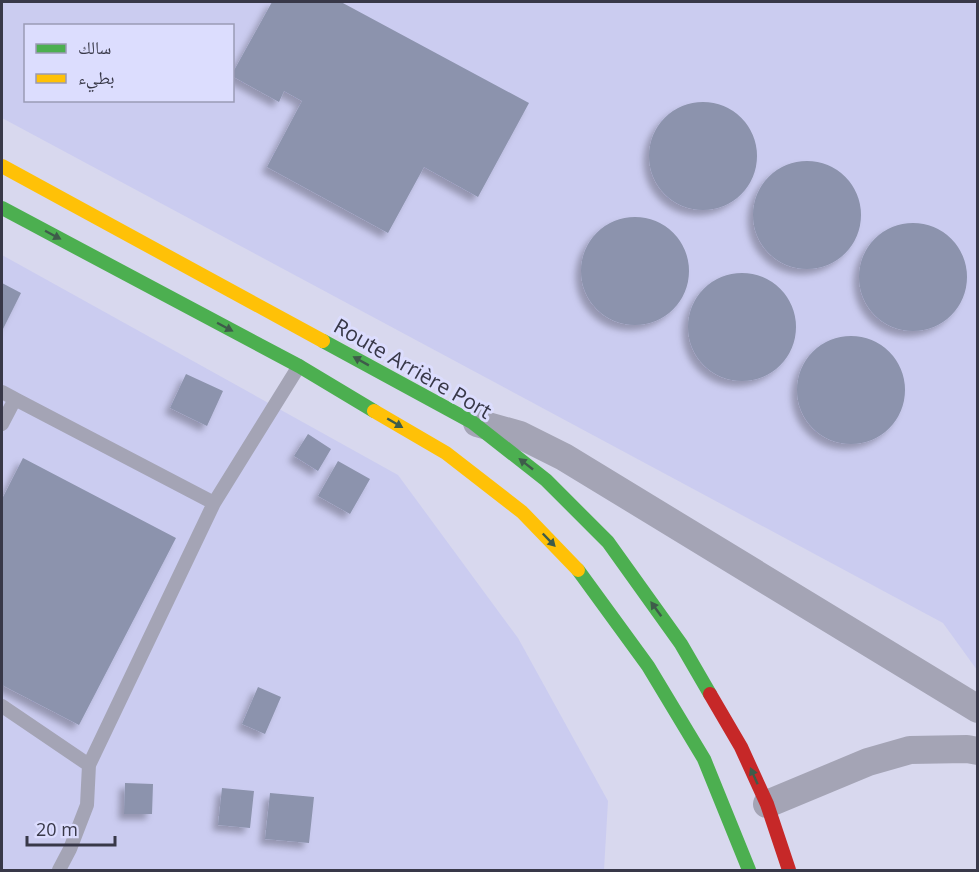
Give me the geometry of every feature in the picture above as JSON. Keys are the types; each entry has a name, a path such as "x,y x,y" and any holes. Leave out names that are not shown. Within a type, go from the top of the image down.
{"street":[{"name":"Route Arrière Port","path":"2,166 472,422 546,480 608,543 681,644 741,747 767,804 789,870"},
{"path":"2,207 299,366 446,453 522,512 578,570 648,666 704,759 749,870"},
{"path":"472,422 520,435 564,457 978,709"},
{"path":"767,804 868,762 910,750 966,749 978,751"}],"lane":[{"path":"59,870 87,805 89,765 214,503 299,366"},
{"path":"2,392 214,503"},
{"path":"2,424 15,399"},
{"path":"2,706 89,765"}],"shaded area":[{"path":"2,2 977,2 977,670 943,623 2,118"},
{"path":"2,255 398,475 518,638 608,801 604,870 2,870"}],"building":[{"path":"272,2 341,2 529,103 478,197 424,167 388,233 267,167 302,101 284,91 279,102 234,77 234,70"},
{"path":"703,102 724,106 741,118 753,135 757,156 753,177 741,194 724,206 703,210 682,206 665,194 653,177 649,156 653,135 665,118 682,106"},
{"path":"807,161 828,165 845,177 857,194 861,215 857,236 845,253 828,265 807,269 786,265 769,253 757,236 753,215 757,194 769,177 786,165"},
{"path":"635,217 656,221 673,233 685,250 689,271 685,292 673,309 656,321 635,325 614,321 597,309 585,292 581,271 585,250 597,233 614,221"},
{"path":"913,223 934,227 951,239 963,256 967,277 963,298 951,315 934,327 913,331 892,327 875,315 863,298 859,277 863,256 875,239 892,227"},
{"path":"742,273 763,277 780,289 792,306 796,327 792,348 780,365 763,377 742,381 721,377 704,365 692,348 688,327 692,306 704,289 721,277"},
{"path":"2,283 21,293 2,331"},
{"path":"851,336 872,340 889,352 901,369 905,390 901,411 889,428 872,440 851,444 830,440 813,428 801,411 797,390 801,369 813,352 830,340"},
{"path":"186,374 223,391 207,426 170,408"},
{"path":"308,434 331,449 318,471 294,456"},
{"path":"23,458 176,538 79,725 2,685 2,499"},
{"path":"338,461 370,479 350,514 318,496"},
{"path":"258,687 281,697 265,734 242,724"},
{"path":"125,783 153,784 152,814 124,814"},
{"path":"222,788 254,791 250,828 218,825"},
{"path":"270,793 314,797 309,843 265,839"}],"traffic: fast":[{"path":"2,208 299,366 374,411"},
{"path":"323,341 472,422 546,480 608,542 681,644 710,694"},
{"path":"578,570 648,666 704,759 749,870"}],"traffic: slow":[{"path":"2,166 323,341"},
{"path":"374,411 446,453 522,512 578,570"}],"traffic: jam":[{"path":"710,694 741,747 767,804 789,870"}]}
